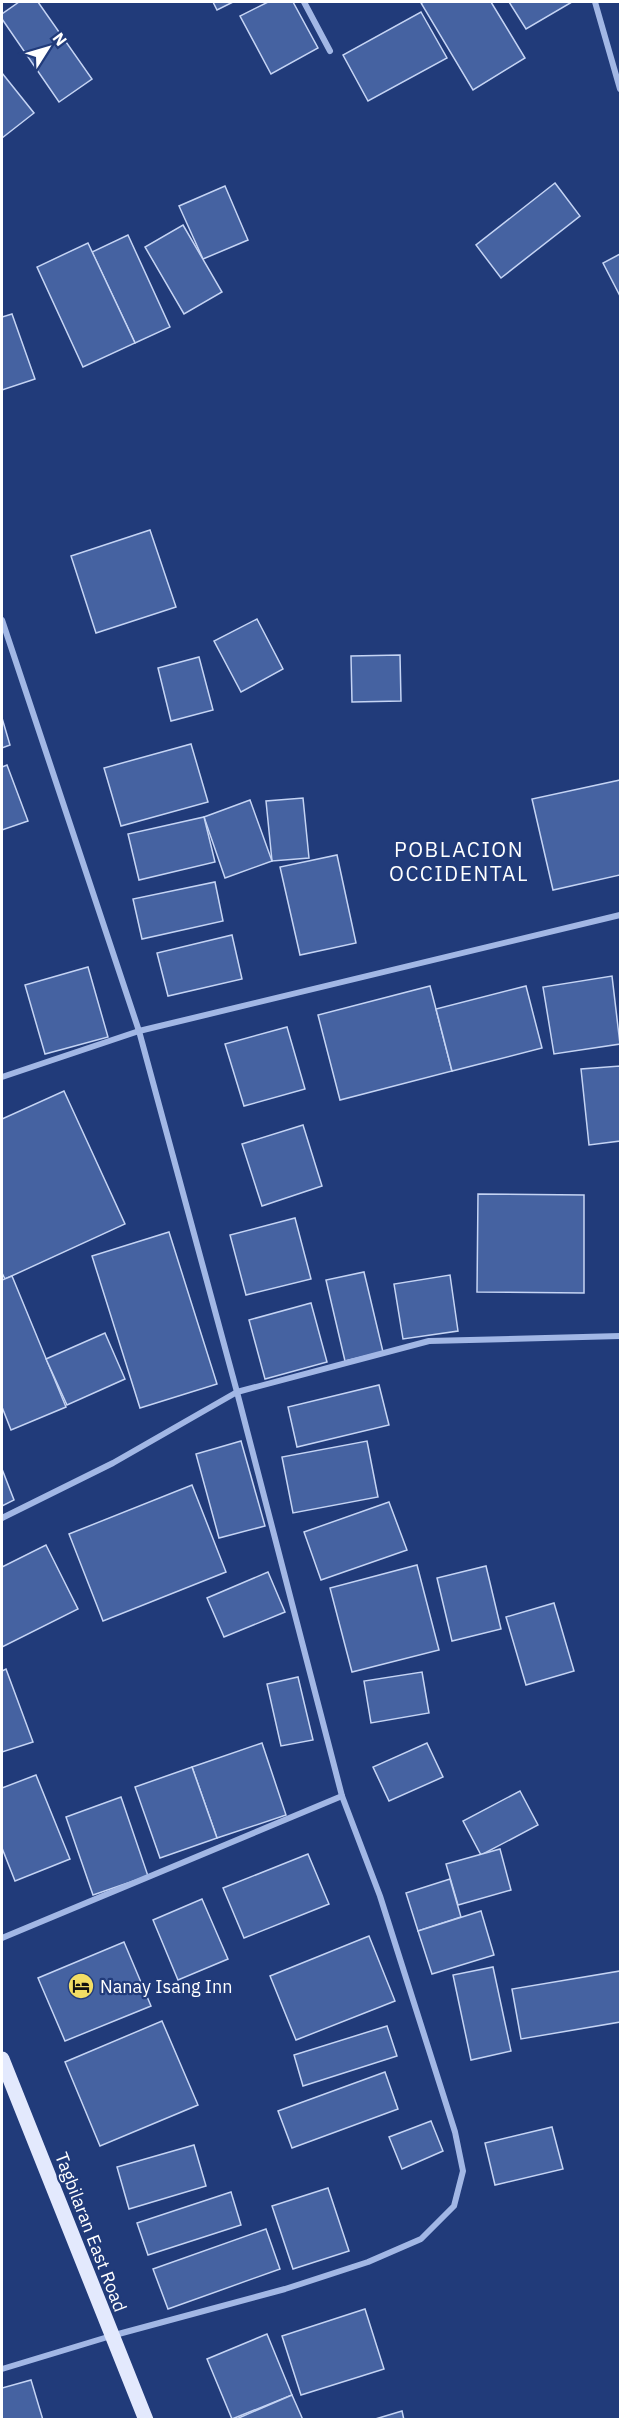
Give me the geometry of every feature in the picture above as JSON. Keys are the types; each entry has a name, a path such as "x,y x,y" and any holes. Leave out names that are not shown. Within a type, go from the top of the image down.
{"main road":[{"name":"Tagbilaran East Road","path":"2,2059 146,2420"}],"street":[{"path":"304,2 330,51"},
{"path":"595,2 621,89"},
{"path":"2,620 139,1031 237,1392 342,1796 380,1896 455,2132 464,2171 454,2206 422,2239 368,2262 285,2289 111,2336 2,2369"},
{"path":"2,1077 139,1031 621,915"},
{"path":"2,1518 113,1463 237,1392 429,1341 621,1336"},
{"path":"2,1938 342,1796"}],"building":[{"path":"19,2 38,2 92,79 59,102 2,19 2,14"},
{"path":"213,2 233,2 217,10"},
{"path":"268,2 293,2 318,48 271,74 240,16"},
{"path":"491,2 525,58 473,90 421,3"},
{"path":"509,2 572,2 526,29"},
{"path":"421,12 447,58 368,101 343,55"},
{"path":"2,73 34,113 2,138"},
{"path":"555,183 580,216 501,278 476,245"},
{"path":"225,186 248,240 203,259 179,206"},
{"path":"183,225 222,292 184,314 145,247"},
{"path":"128,235 170,327 135,343 92,252"},
{"path":"88,243 135,343 83,367 37,267"},
{"path":"620,254 620,296 603,263"},
{"path":"12,314 35,379 2,390 2,317"},
{"path":"150,530 176,607 96,633 71,556"},
{"path":"257,619 283,669 241,692 214,641"},
{"path":"400,655 401,701 352,702 351,656"},
{"path":"199,657 213,710 171,721 158,668"},
{"path":"2,718 10,745 2,748"},
{"path":"191,744 208,802 121,826 104,768"},
{"path":"7,765 28,821 2,830 2,767"},
{"path":"620,780 620,875 553,890 532,799"},
{"path":"303,798 309,858 272,861 266,801"},
{"path":"250,800 272,861 225,878 204,817"},
{"path":"204,817 215,862 139,880 128,834"},
{"path":"337,855 356,943 300,955 280,867"},
{"path":"215,882 223,921 142,939 133,899"},
{"path":"232,935 242,979 168,996 157,953"},
{"path":"88,967 108,1037 45,1054 25,985"},
{"path":"612,976 620,1044 554,1054 543,987"},
{"path":"430,986 452,1071 340,1100 318,1015"},
{"path":"526,986 542,1048 452,1071 436,1009"},
{"path":"287,1027 305,1089 244,1106 225,1044"},
{"path":"620,1066 620,1141 589,1145 581,1069"},
{"path":"64,1091 125,1224 5,1279 2,1273 2,1119"},
{"path":"303,1125 322,1186 262,1206 242,1144"},
{"path":"478,1194 584,1195 584,1293 477,1292"},
{"path":"295,1218 311,1279 246,1295 230,1235"},
{"path":"169,1232 217,1384 140,1408 92,1256"},
{"path":"364,1272 383,1352 345,1361 326,1280"},
{"path":"450,1275 458,1331 403,1339 394,1284"},
{"path":"12,1276 66,1407 11,1430 2,1407 2,1280"},
{"path":"311,1303 327,1362 265,1379 249,1320"},
{"path":"105,1333 125,1379 67,1405 46,1359"},
{"path":"379,1385 389,1425 297,1447 288,1407"},
{"path":"241,1441 265,1526 219,1538 196,1454"},
{"path":"367,1441 378,1497 293,1513 282,1457"},
{"path":"2,1469 14,1500 2,1506"},
{"path":"192,1485 226,1572 103,1621 69,1534"},
{"path":"389,1502 407,1550 321,1580 304,1532"},
{"path":"46,1545 78,1609 2,1647 2,1567"},
{"path":"417,1565 439,1650 352,1672 330,1588"},
{"path":"486,1566 501,1629 452,1641 437,1578"},
{"path":"268,1572 285,1612 224,1637 207,1598"},
{"path":"554,1603 574,1671 526,1685 506,1617"},
{"path":"6,1669 33,1742 2,1752 2,1671"},
{"path":"422,1672 429,1713 371,1723 364,1681"},
{"path":"298,1677 313,1740 281,1746 267,1684"},
{"path":"262,1743 286,1815 217,1838 192,1767"},
{"path":"427,1743 443,1777 389,1801 373,1767"},
{"path":"192,1767 217,1838 160,1858 135,1787"},
{"path":"36,1775 70,1859 15,1881 2,1848 2,1788"},
{"path":"520,1791 538,1825 481,1855 463,1821"},
{"path":"121,1797 148,1876 93,1895 66,1817"},
{"path":"500,1849 511,1890 458,1905 446,1864"},
{"path":"308,1854 329,1904 244,1938 223,1888"},
{"path":"450,1879 461,1917 418,1931 406,1893"},
{"path":"202,1899 228,1959 178,1980 153,1920"},
{"path":"481,1911 494,1955 432,1974 418,1931"},
{"path":"369,1936 395,2001 296,2040 270,1976"},
{"path":"124,1942 151,2006 65,2041 38,1978"},
{"path":"493,1967 511,2051 471,2060 453,1975"},
{"path":"620,1971 620,2022 521,2039 512,1989"},
{"path":"162,2021 198,2105 100,2146 65,2062"},
{"path":"387,2026 397,2056 303,2086 294,2055"},
{"path":"385,2072 398,2109 292,2148 278,2111"},
{"path":"431,2121 443,2151 402,2169 389,2137"},
{"path":"552,2127 563,2169 495,2185 485,2143"},
{"path":"194,2145 206,2186 129,2209 117,2167"},
{"path":"328,2188 349,2251 293,2269 272,2206"},
{"path":"231,2192 241,2225 148,2255 137,2223"},
{"path":"266,2229 280,2269 168,2309 153,2269"},
{"path":"365,2309 384,2369 301,2395 282,2336"},
{"path":"267,2334 292,2395 232,2419 207,2359"},
{"path":"31,2380 43,2420 2,2420 2,2388"},
{"path":"292,2395 303,2420 234,2420"},
{"path":"402,2411 404,2420 372,2420"}],"place":[{"name":"Nanay Isang Inn","path":"81,1986"}],"district":[{"name":"POBLACION OCCIDENTAL","path":"459,861"}]}
